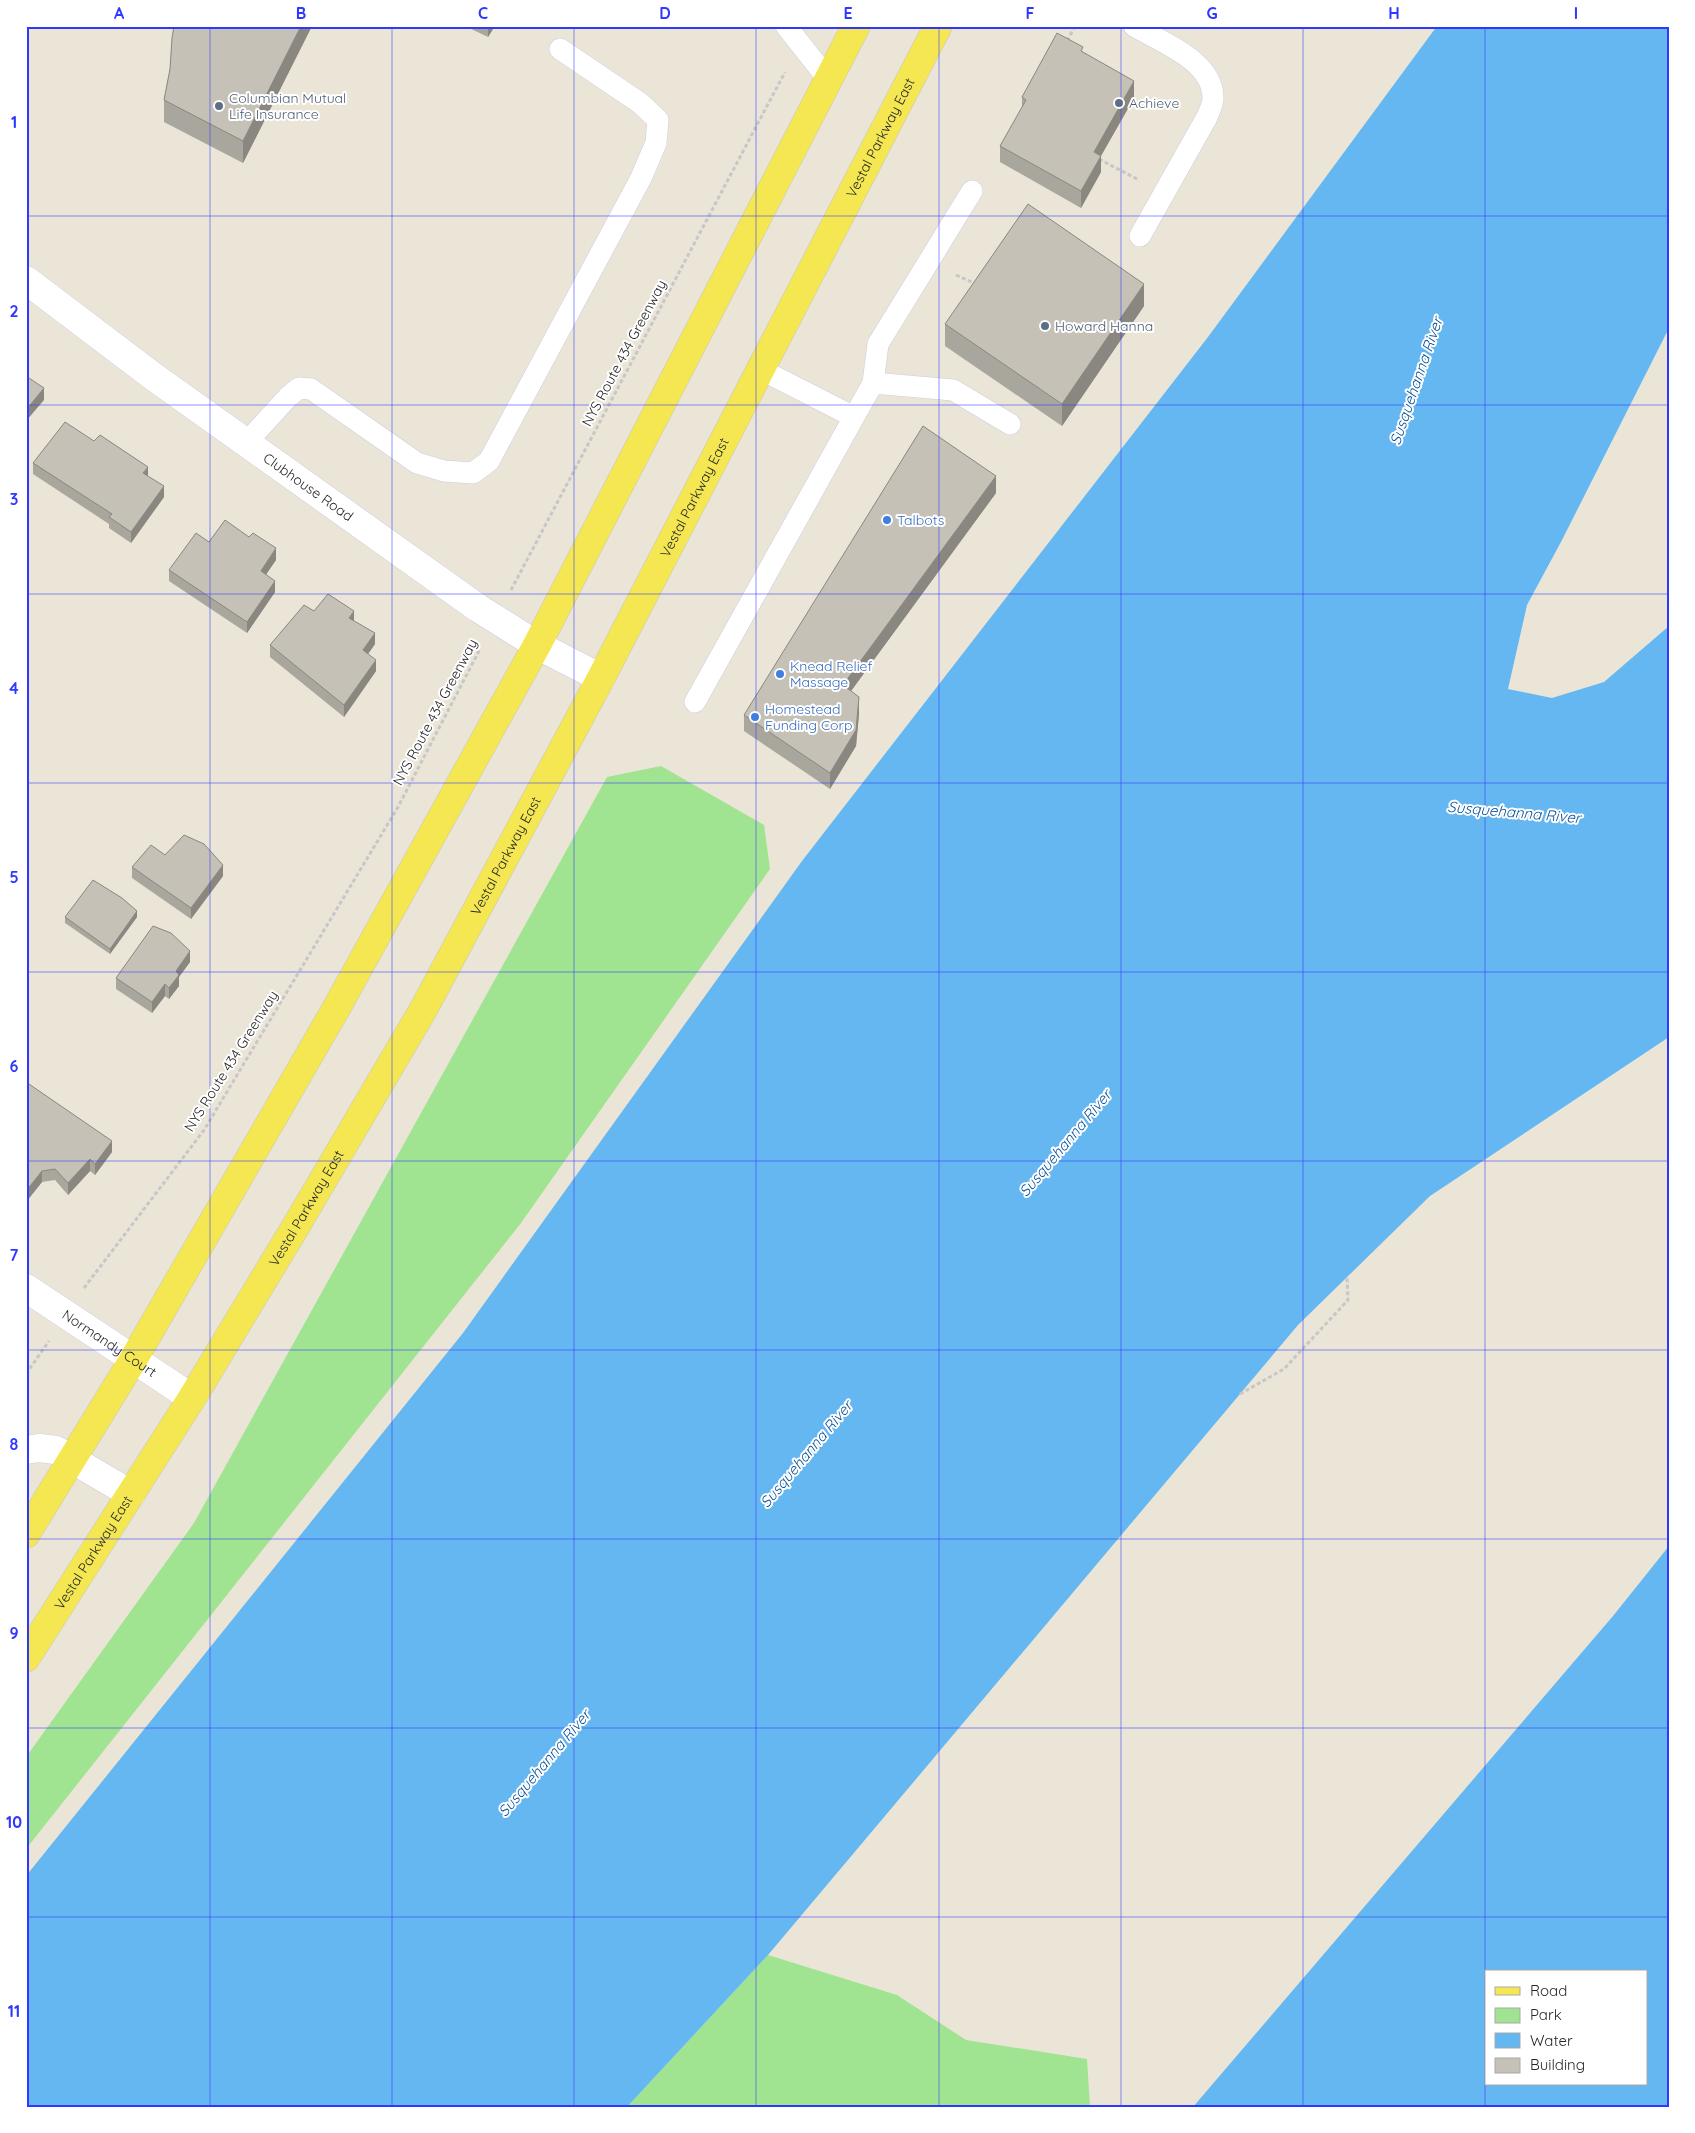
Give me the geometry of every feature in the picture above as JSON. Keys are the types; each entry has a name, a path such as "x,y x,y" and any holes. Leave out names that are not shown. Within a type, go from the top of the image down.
{"main road":[{"path":"26,1534 133,1360 337,1007 537,645 856,26"},
{"name":"Vestal Parkway East","path":"26,1658 192,1398 423,1010 601,678 938,26"}],"street":[{"name":"Clubhouse Road","path":"26,280 154,377 478,608 537,645 601,678"},
{"name":"Normandy Court","path":"26,1288 192,1398"},
{"path":"26,1450 39,1448 56,1450 131,1494"}],"lane":[{"path":"786,26 828,79"},
{"path":"1134,26 1194,60 1208,77 1213,99 1207,117 1140,236"},
{"path":"247,442 299,388 312,389 417,463 444,471 473,472 489,461 641,178 656,143 658,120 640,103 560,49"},
{"path":"695,702 873,383 878,344 972,191"},
{"path":"760,368 854,417"},
{"path":"873,383 954,390 1010,424"}],"path":[{"path":"1066,43 1075,26"},
{"name":"NYS Route 434 Greenway","path":"26,1374 95,1272 204,1130 398,807 799,44"},
{"path":"1099,159 1164,194"},
{"path":"1240,1394 1284,1369 1348,1300 1347,1278"}],"green space":[{"path":"661,766 764,825 770,869 521,1223 26,1849 26,1757 194,1523 607,777"},
{"path":"768,1955 897,1995 966,2040 1087,2059 1090,2107 627,2107"}],"water":[{"name":"Susquehanna River","path":"1437,26 1669,26 1669,328 1527,605 1508,689 1552,698 1604,682 1669,626 1669,1037 1430,1196 1298,1325 768,1955 627,2107 26,2107 26,1876 463,1333 802,861 1208,337"},
{"path":"1669,1546 1669,2107 1193,2107 1613,1616"}],"building":[{"name":"Columbian Mutual Life Insurance","path":"174,26 301,26 243,141 164,100 170,69"},
{"path":"1057,33 1083,47 1081,51 1134,81 1094,152 1101,156 1081,191 1000,146 1026,100 1022,97"},
{"name":"Howard Hanna","path":"1028,204 1144,284 1062,404 945,324"},
{"path":"26,376 44,388 26,410"},
{"path":"65,422 94,441 100,435 148,467 143,473 164,486 131,532 109,517 112,514 33,463"},
{"path":"923,426 996,476 843,685 859,697 856,730 830,773 744,715"},
{"path":"225,520 249,537 253,533 276,548 261,571 275,581 247,622 169,570 196,533 209,542"},
{"path":"328,594 354,611 349,618 375,633 363,650 376,660 344,705 270,645 304,605 314,611"},
{"path":"184,835 204,844 223,865 191,908 132,867 151,845 165,855"},
{"path":"93,880 122,898 137,911 110,949 65,917"},
{"path":"153,926 171,933 190,951 176,971 179,975 169,988 165,984 152,1002 116,978"},
{"path":"26,1082 112,1141 95,1164 90,1159 68,1183 55,1169 42,1171 26,1191"}],"place":[{"name":"Achieve","path":"1119,103"},
{"name":"Columbian Mutual Life Insurance","path":"219,106"},
{"name":"Howard Hanna","path":"1045,326"},
{"name":"Talbots","path":"887,520"},
{"name":"Knead Relief Massage","path":"780,674"},
{"name":"Homestead Funding Corp","path":"755,717"}]}
